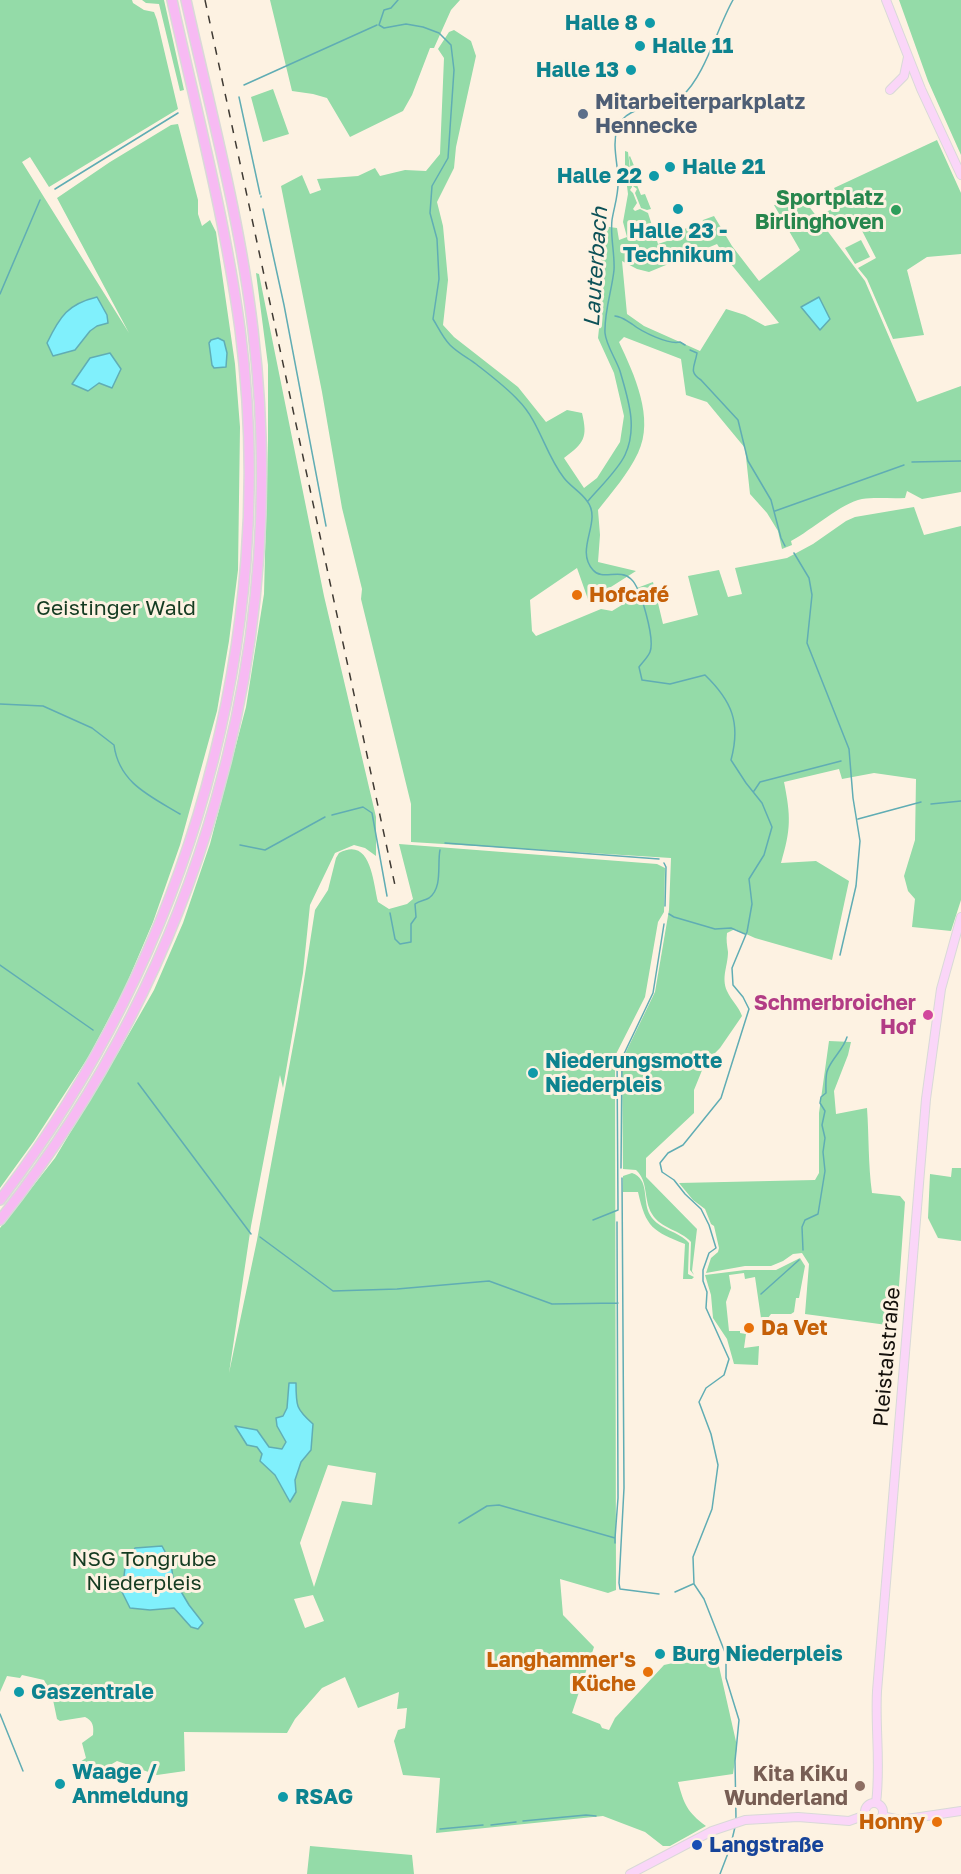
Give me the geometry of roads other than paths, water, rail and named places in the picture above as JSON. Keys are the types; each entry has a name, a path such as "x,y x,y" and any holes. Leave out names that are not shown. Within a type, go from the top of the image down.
{"highway":[{"path":"0,1200 51,1128 87,1071 119,1013 152,944 202,804 223,721 238,633 248,507 248,423 241,341 224,234 172,0"},
{"path":"0,1220 44,1162 99,1077 135,1009 172,930 217,797 236,723 251,635 258,574 261,508 261,422 257,369 237,232 186,0"}],"main road":[{"path":"886,0 921,89 961,175"},
{"path":"890,90 904,76 908,55"},
{"name":"Pleistalstraße","path":"876,1803 879,1770 876,1733 877,1690 926,1099 942,989 961,917"},
{"path":"871,1803 876,1803 883,1808 882,1816 875,1821 869,1820 866,1807 871,1803"},
{"path":"882,1816 900,1820 961,1811"},
{"path":"630,1874 700,1836 745,1820 798,1817 849,1821 866,1815"}],"water":[{"path":"97,297 107,315 108,323 90,331 75,350 53,356 47,343 61,318 79,303"},
{"path":"819,297 830,319 820,330 801,307"},
{"path":"218,338 224,341 227,353 226,367 214,368 209,343"},
{"path":"110,353 121,369 112,388 99,383 88,391 72,384 90,358"},
{"path":"289,1383 296,1383 298,1406 313,1424 311,1450 301,1462 295,1480 296,1492 290,1502 275,1475 260,1461 262,1454 257,1447 247,1445 235,1426 257,1430 269,1447 282,1449 286,1442 277,1426 276,1418 283,1416 287,1408"},
{"path":"162,1546 171,1563 173,1578 203,1623 198,1629 191,1627 174,1608 150,1610 130,1608 122,1592 125,1568 135,1548"}],"waterway":[{"path":"398,0 391,8 384,10 379,25 384,28 406,24 439,33 451,45 454,70 448,158 432,186 430,213 437,239 439,279 433,319 450,345 498,381 526,409 557,469 587,501 592,517 586,553 588,562 597,573 627,576 635,584 643,603 651,636 651,646 649,654 639,667 642,680 670,684 705,675 722,694 732,713 734,724 735,735 731,760 762,803 772,827 764,855 749,879 752,904 747,932 732,968 733,985 749,1009 721,1098 683,1145 668,1153 660,1163 662,1172 674,1180 701,1209 709,1225 716,1248 709,1253 703,1270 703,1281 707,1292 706,1308 729,1359 724,1375 706,1388 699,1402 711,1434 718,1465 712,1509 693,1557 694,1584 704,1599 726,1655 726,1678 739,1720 735,1761 736,1819"},
{"name":"Lauterbach","path":"588,501 622,461 631,434 626,392 605,333 614,270 612,220 618,185 615,148 617,130 628,114 665,104 682,96 704,64 733,0"},
{"path":"244,85 377,25"},
{"path":"239,97 260,194"},
{"path":"55,189 178,113"},
{"path":"0,294 40,200"},
{"path":"263,209 284,305 326,526"},
{"path":"615,316 656,337 685,345"},
{"path":"690,350 697,353 693,368 697,377 738,420 748,461 771,500 785,546"},
{"path":"912,462 961,461"},
{"path":"775,511 904,465"},
{"path":"794,553 809,578 812,595 807,643 849,749 853,798 860,841 856,886 840,955"},
{"path":"0,704 43,706 92,728 114,745 117,758 129,779 147,794 180,814"},
{"path":"754,791 760,782 841,761"},
{"path":"931,804 961,801"},
{"path":"858,819 921,802"},
{"path":"332,815 363,807 372,813 387,896"},
{"path":"240,845 265,850 325,817"},
{"path":"445,843 659,859"},
{"path":"390,913 395,939 400,944 411,942 411,924 416,917 415,904 429,898 438,882 440,850"},
{"path":"664,863 666,867 665,906"},
{"path":"669,914 715,929 731,928 745,934"},
{"path":"621,1168 622,1058 653,993 664,924"},
{"path":"0,965 93,1030"},
{"path":"803,1250 802,1227 805,1220 818,1214 825,1171 823,1152 825,1138 822,1125 825,1111 820,1103 821,1097 826,1093 827,1071 847,1037"},
{"path":"593,1220 618,1210 617,1056"},
{"path":"138,1083 251,1234"},
{"path":"622,1178 624,1488 619,1583 620,1589 659,1594"},
{"path":"615,1538 618,1498 617,1222"},
{"path":"260,1237 333,1291 397,1289 489,1281 552,1304 618,1303"},
{"path":"761,1294 799,1260"},
{"path":"459,1523 487,1506 499,1505 615,1538 615,1543"},
{"path":"675,1592 693,1584"},
{"path":"0,1714 23,1771"},
{"path":"523,1821 596,1816"},
{"path":"491,1825 516,1822"},
{"path":"440,1829 483,1825"},
{"path":"720,1874 735,1827"}],"railway":[{"path":"205,0 396,890"}],"place":[{"name":"Halle 8","path":"650,23"},
{"name":"Halle 11","path":"640,46"},
{"name":"Halle 13","path":"631,70"},
{"name":"Mitarbeiterparkplatz Hennecke","path":"583,114"},
{"name":"Halle 21","path":"670,167"},
{"name":"Halle 22","path":"654,176"},
{"name":"Halle 23 - Technikum","path":"678,209"},
{"name":"Sportplatz Birlinghoven","path":"896,210"},
{"name":"Hofcafé","path":"577,595"},
{"name":"Schmerbroicher Hof","path":"928,1015"},
{"name":"Niederungsmotte Niederpleis","path":"533,1073"},
{"name":"Da Vet","path":"749,1328"},
{"name":"Burg Niederpleis","path":"660,1654"},
{"name":"Langhammer's Küche","path":"648,1672"},
{"name":"Gaszentrale","path":"19,1692"},
{"name":"Waage / Anmeldung","path":"60,1784"},
{"name":"Kita KiKu Wunderland","path":"860,1786"},
{"name":"RSAG","path":"283,1797"},
{"name":"Honny","path":"937,1822"},
{"name":"Langstraße","path":"697,1845"}],"park label":[{"name":"Geistinger Wald","path":"116,608"},
{"name":"NSG Tongrube Niederpleis","path":"144,1571"}]}
